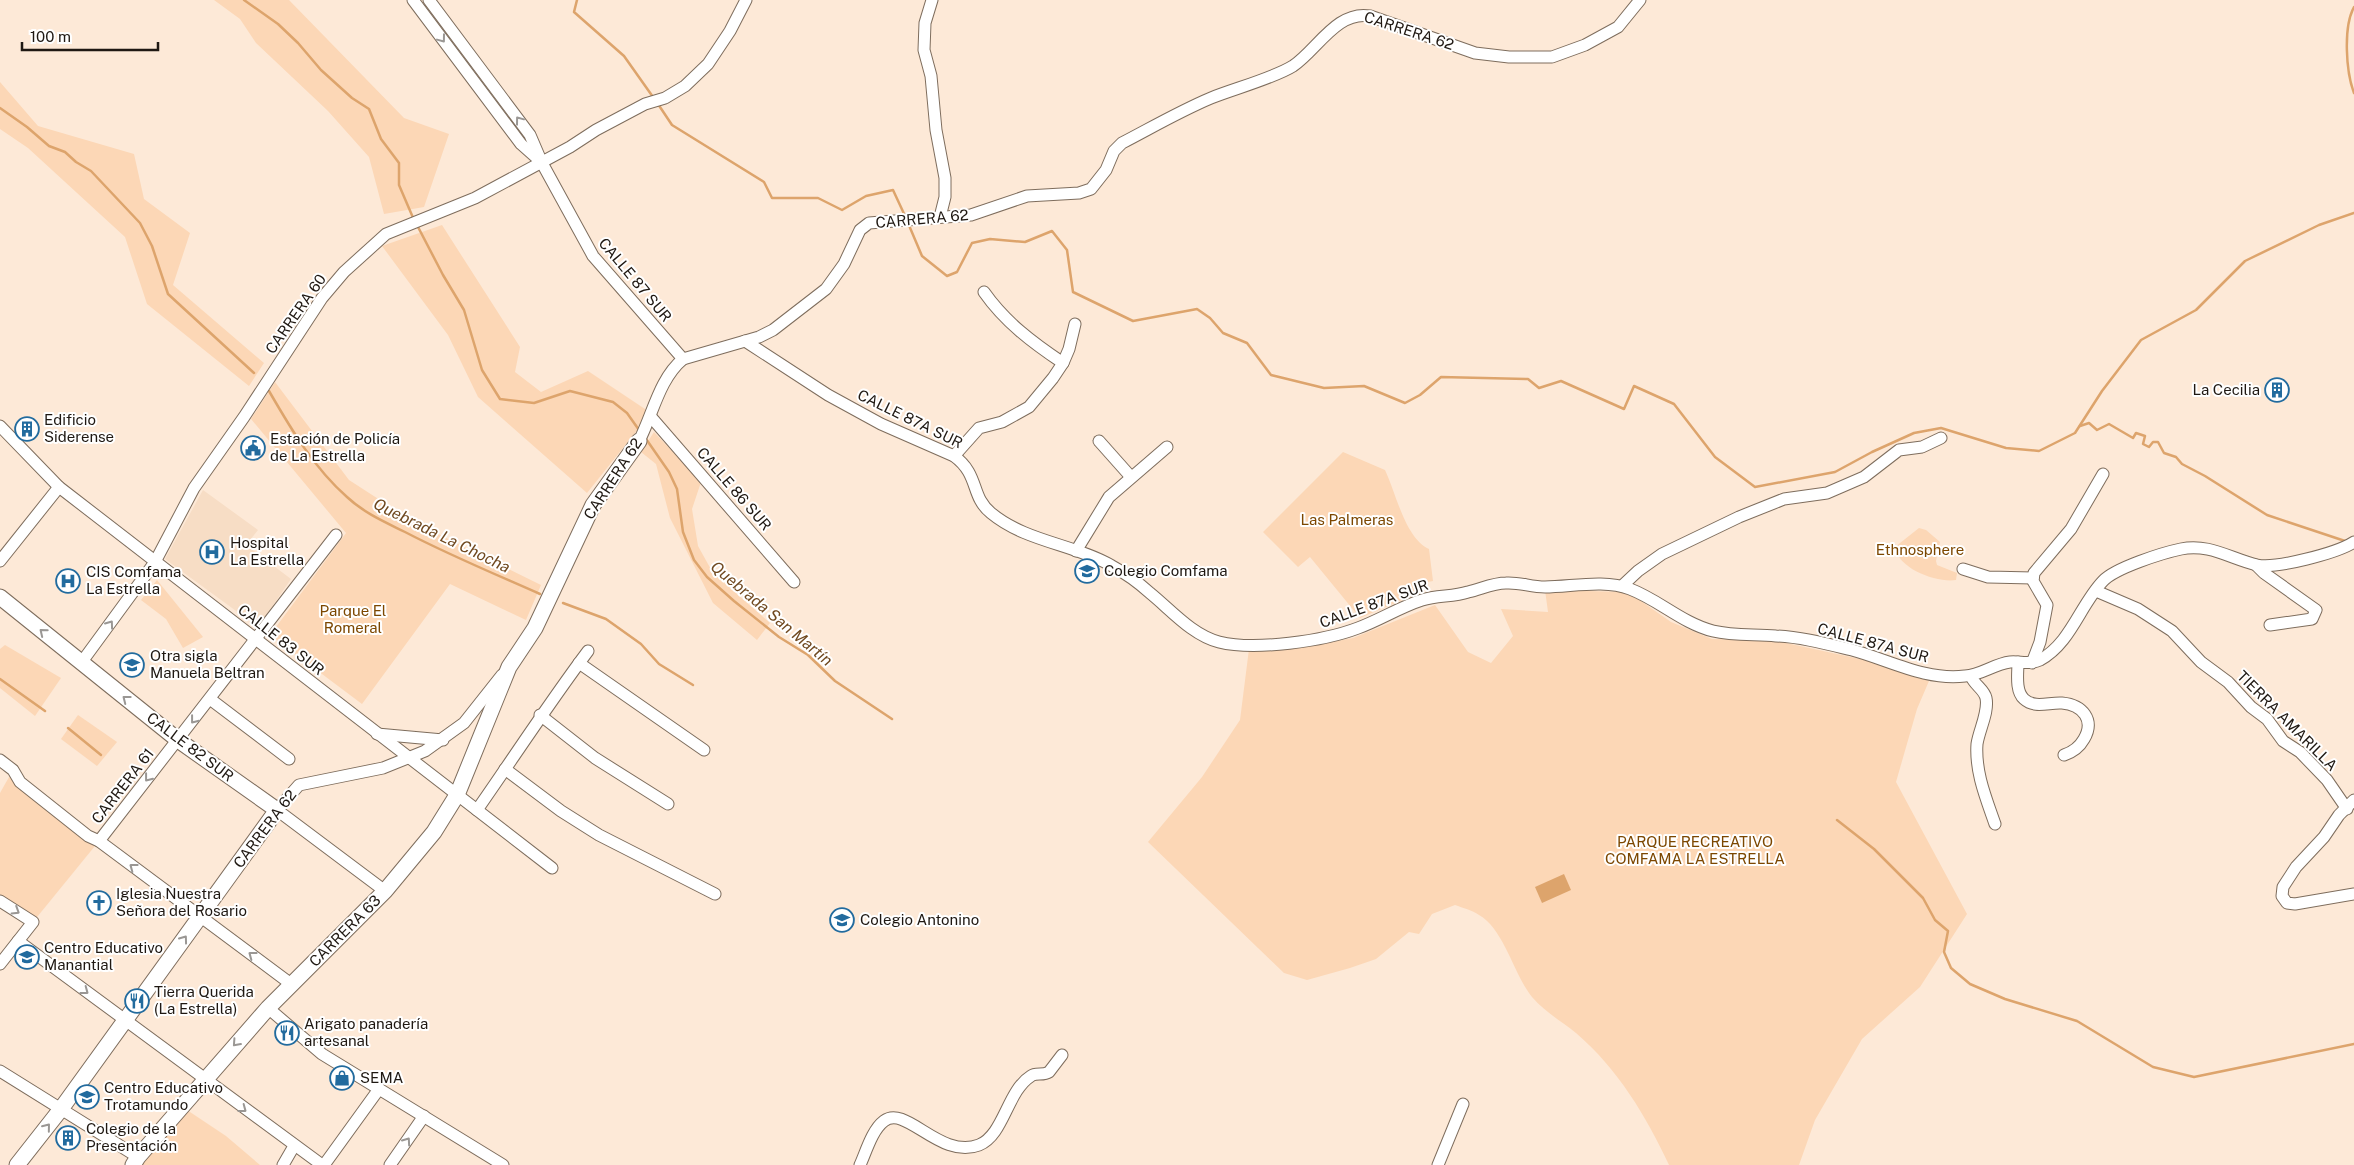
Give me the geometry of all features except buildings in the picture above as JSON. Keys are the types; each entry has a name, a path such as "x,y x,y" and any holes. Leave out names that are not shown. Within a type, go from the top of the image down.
{"street":[{"name":"CALLE 87 SUR","path":"413,0 521,144 542,163"},
{"name":"CALLE 87 SUR","path":"429,0 530,136 542,163 593,256 683,359"},
{"name":"CARRERA 60","path":"81,663 155,562 194,488 244,417 322,298 344,272 386,234 475,198 542,163 596,130 685,86 708,64 730,31 746,0"},
{"path":"932,0 925,23 924,50 931,76 936,130 945,178 940,217"},
{"name":"CARRERA 62","path":"16,1165 61,1109 277,810 299,785 383,768 409,759 443,740 464,723 509,666 535,628 593,505 642,435 666,378 683,359 745,341 773,330 826,288 844,264 860,230 869,223 971,215 1027,196 1079,192 1091,189 1106,170 1114,151 1122,143 1201,102 1288,69 1302,60 1340,24 1354,15 1370,16 1475,53 1508,57 1552,57 1578,48 1618,27 1640,0"},
{"path":"984,292 1013,326 1063,363"},
{"path":"954,456 979,428 1002,422 1029,407 1063,363 1069,349 1075,324"},
{"name":"CALLE 87A SUR","path":"745,341 828,395 881,424 954,456 971,472 981,502 988,511 1016,529 1113,566 1146,589 1204,636 1230,644 1292,643 1316,640 1361,627 1422,600 1458,595 1503,583 1543,587 1622,586 1641,594 1682,618 1716,632 1777,636 1804,640 1859,652 1927,674 1950,677 1971,676 1998,664 2032,663"},
{"name":"CALLE 86 SUR","path":"651,417 794,582"},
{"name":"CALLE 83 SUR","path":"0,426 58,487 552,868"},
{"path":"1622,586 1638,571 1662,554 1740,517 1784,499 1827,493 1864,477 1899,450 1922,447 1940,438"},
{"path":"1099,441 1131,477"},
{"path":"1076,551 1102,507 1118,488 1167,447"},
{"path":"2032,663 2040,642 2047,605 2033,578 2034,573 2071,529 2103,474"},
{"path":"0,561 58,487"},
{"name":"CARRERA 61","path":"99,841 336,535"},
{"path":"2032,663 2043,658 2057,647 2105,578 2121,568 2184,548 2211,549 2256,565 2268,566 2330,553 2354,542"},
{"path":"2256,565 2264,573 2316,610 2312,619 2270,625"},
{"path":"1963,569 1996,578 2033,578"},
{"name":"TIERRA AMARILLA","path":"2096,590 2138,609 2172,631 2200,662 2228,682 2251,707 2267,719 2283,741 2300,752 2350,804 2296,867 2283,887 2282,896 2287,903 2295,904 2354,894"},
{"name":"CALLE 82 SUR","path":"0,597 178,740 277,810 385,891"},
{"path":"477,810 540,715 588,651"},
{"path":"2018,662 2017,678 2022,697 2030,703 2062,703 2075,706 2086,714 2090,723 2088,732 2080,746 2064,755"},
{"path":"579,663 704,750"},
{"name":"CARRERA 63","path":"136,1161 204,1079 268,1008 385,891 434,832 457,795 509,666"},
{"path":"1971,676 1973,682 1984,692 1986,699 1979,732 1977,759 1979,778 1994,824"},
{"path":"210,699 289,759"},
{"path":"540,715 595,758 668,804"},
{"path":"377,734 443,740"},
{"path":"0,760 13,770 20,782 88,836 99,841 291,984"},
{"path":"505,770 561,811 599,835 715,894"},
{"path":"0,901 33,922 0,964"},
{"path":"18,941 294,1146 323,1165 380,1089"},
{"path":"268,1008 306,1042 503,1165"},
{"path":"860,1165 878,1127 884,1120 891,1118 912,1124 952,1148 966,1150 980,1145 991,1136 1003,1117 1009,1102 1030,1076 1049,1072 1062,1055"},
{"path":"0,1071 61,1109 136,1161"},
{"path":"1438,1165 1463,1104"},
{"path":"390,1165 424,1116"},
{"path":"283,1165 294,1146"}],"shaded area":[{"name":"Hospital La Estrella","path":"203,490 258,530 246,545 291,579 258,627 165,559"},
{"path":"1564,874 1571,890 1542,903 1535,887"}],"green space":[{"path":"214,0 289,0 404,118 449,134 424,207 384,214 369,157 328,111 256,43 240,19"},
{"path":"0,82 38,126 134,154 144,199 190,233 173,285 264,363 249,386 147,304 125,237 28,148 0,129"},
{"path":"442,225 520,347 515,372 541,392 588,371 651,413 587,493 478,397 448,335 382,246"},
{"name":"Parque El Romeral","path":"275,382 349,480 414,522 541,585 526,620 450,584 362,704 270,635 346,533 251,419"},
{"path":"654,432 701,482 692,509 698,546 713,573 770,623 757,640 713,603 670,518 656,464 641,452"},
{"name":"Las Palmeras","path":"1343,452 1385,470 1407,525 1421,543 1429,549 1433,581 1423,583 1426,590 1360,618 1310,557 1298,567 1263,532"},
{"name":"Ethnosphere","path":"1919,528 1926,530 1940,542 1936,561 1937,565 1957,573 1956,580 1929,577 1911,568 1898,555 1895,547"},
{"path":"157,580 203,637 183,648 166,619 141,600"},
{"name":"PARQUE RECREATIVO COMFAMA LA ESTRELLA","path":"1545,590 1628,592 1671,622 1712,639 1772,640 1874,662 1929,681 1917,709 1896,782 1967,914 1920,987 1862,1039 1815,1120 1799,1165 1669,1165 1641,1111 1618,1078 1591,1047 1532,997 1502,941 1488,922 1473,912 1455,905 1432,914 1419,934 1409,932 1376,959 1307,980 1284,973 1148,842 1202,777 1240,720 1249,649 1305,647 1353,638 1435,605 1468,652 1491,663 1513,636 1501,609 1548,612"},
{"path":"5,645 61,678 35,716 0,688 0,649"},
{"path":"78,715 117,742 97,766 61,739"},
{"path":"13,770 99,841 33,922 0,901 0,793"},
{"path":"184,1108 226,1136 260,1165 141,1165"}],"waterway":[{"name":"Quebrada San Martín","path":"244,0 278,24 298,43 321,70 352,98 369,109 381,139 399,163 399,185 414,220"},
{"path":"577,0 574,12 624,56 653,97"},
{"path":"2354,7 2348,26 2347,37 2349,74 2354,93"},
{"path":"658,104 672,125 764,182 772,198 818,198 842,210 866,196 893,190 906,218"},
{"name":"Quebrada La Chocha","path":"0,108 27,127 49,146 65,152 76,162 91,171 140,223 152,246 168,294 254,373"},
{"path":"908,223 922,256 947,276 957,272 972,243 990,239 1025,242 1052,231 1067,250 1073,292 1133,321 1197,309 1210,318 1223,333 1247,343 1271,375 1324,388 1364,386 1405,403 1420,395 1441,377 1528,379 1539,388 1561,381 1624,409 1634,386 1674,404 1715,457 1755,487 1835,472 1872,452 1914,433 1941,428 2006,448 2039,451 2075,433 2102,391 2141,340 2196,310 2245,261 2319,225 2354,213"},
{"name":"Quebrada San Martín","path":"417,225 464,310 482,370 500,399 534,403 570,391 613,402 627,413 639,430"},
{"name":"Quebrada La Chocha","path":"269,391 295,434 324,474 360,508 472,564 540,594"},
{"path":"2080,426 2089,423 2097,430 2109,424 2133,438 2136,433 2145,436 2143,444 2149,447 2153,442 2158,442 2164,453 2176,457 2182,464 2205,476 2267,515 2345,541"},
{"name":"Quebrada San Martín","path":"644,436 669,472 677,489 683,532 694,560 707,577 779,637 808,655 835,681 892,719"},
{"name":"Quebrada La Chocha","path":"563,603 606,619 641,644 659,664 693,685"},
{"path":"0,679 45,711"},
{"path":"68,728 101,755"},
{"path":"1837,820 1874,849 1923,898 1935,920 1948,931 1944,952 1951,968 1970,984 2005,999 2077,1021 2153,1067 2194,1077 2354,1044"}],"place":[{"name":"La Cecilia","path":"2277,390"},
{"name":"Edificio Siderense","path":"27,429"},
{"name":"Estación de Policía de La Estrella","path":"253,448"},
{"name":"Hospital La Estrella","path":"212,552"},
{"name":"Colegio Comfama","path":"1087,571"},
{"name":"CIS Comfama La Estrella","path":"68,581"},
{"name":"Otra sigla Manuela Beltran","path":"132,665"},
{"name":"Iglesia Nuestra Señora del Rosario","path":"99,903"},
{"name":"Colegio Antonino","path":"842,920"},
{"name":"Centro Educativo Manantial","path":"27,957"},
{"name":"Tierra Querida (La Estrella)","path":"137,1001"},
{"name":"Arigato panadería artesanal","path":"287,1033"},
{"name":"SEMA","path":"342,1078"},
{"name":"Centro Educativo Trotamundo","path":"87,1097"},
{"name":"Colegio de la Presentación","path":"68,1138"}]}
